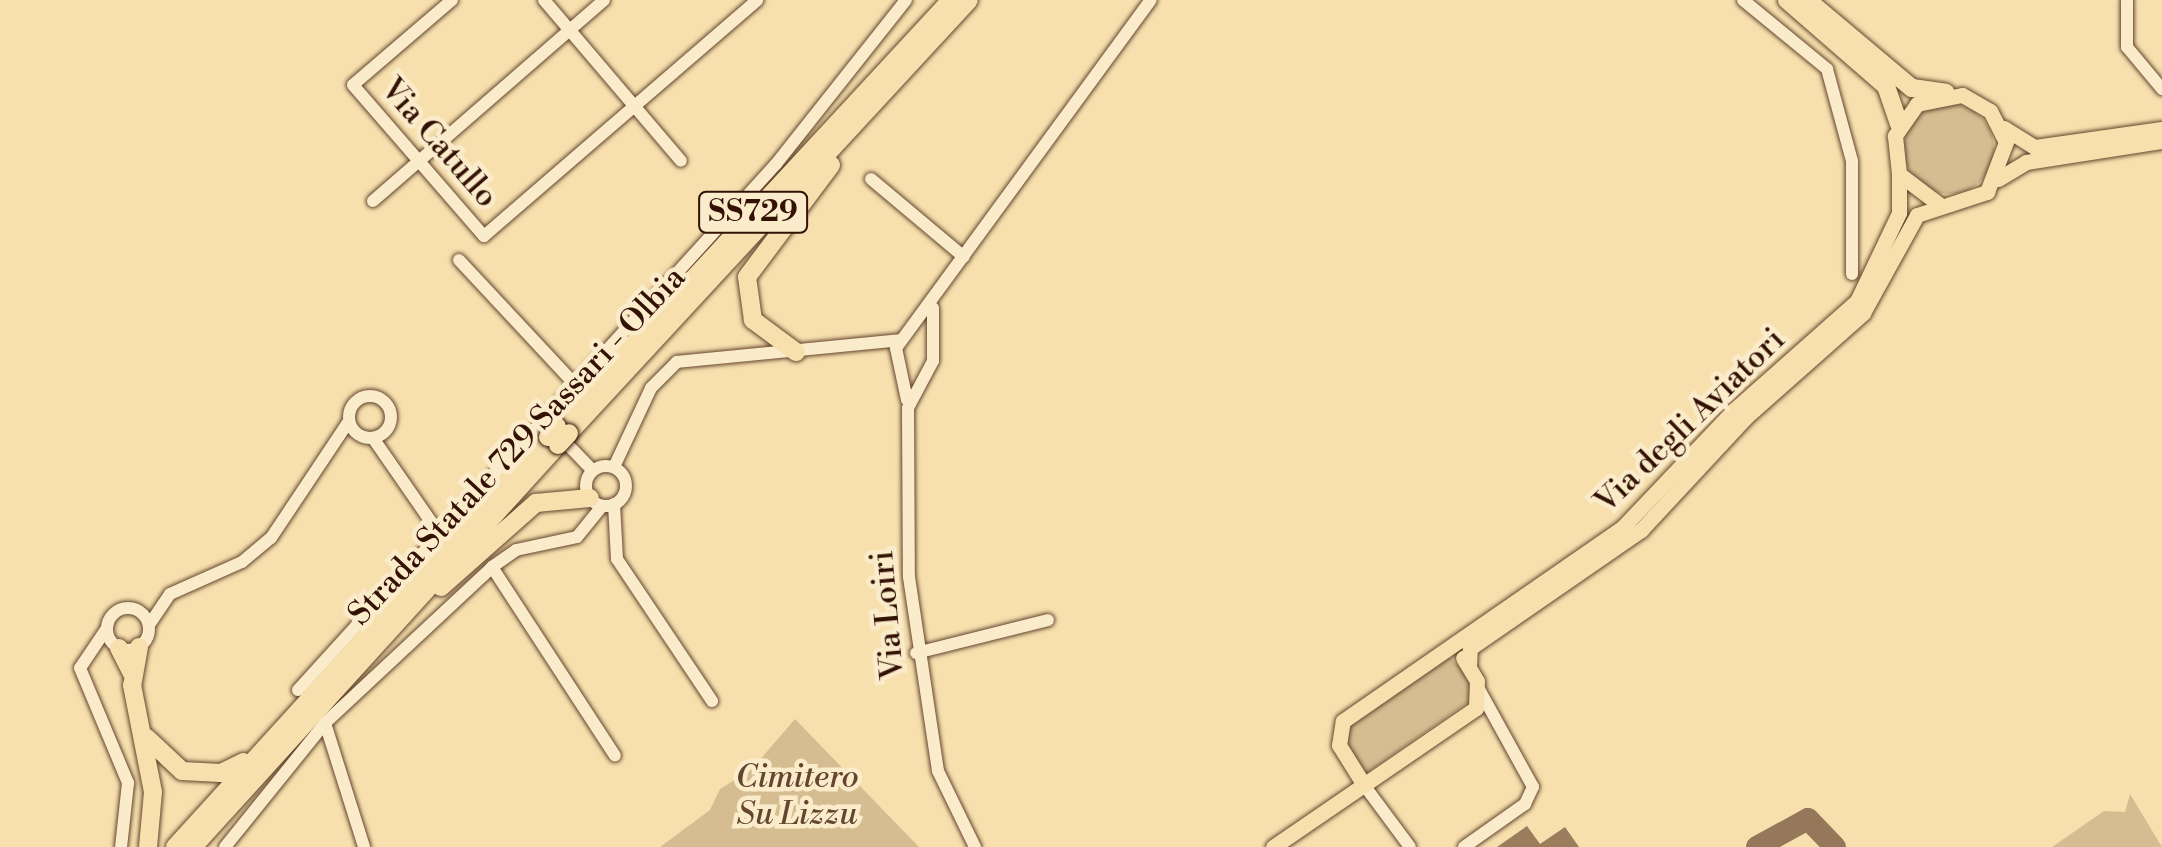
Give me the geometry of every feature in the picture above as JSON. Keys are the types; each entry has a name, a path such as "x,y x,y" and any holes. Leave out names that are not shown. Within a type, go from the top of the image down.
{"highway":[{"name":"Strada Statale 729 Sassari - Olbia","path":"175,847 951,0"},
{"name":"Strada Statale 729 Sassari - Olbia","path":"193,847 373,647 554,433 969,0"},
{"path":"1787,0 1886,86 1899,124"},
{"path":"1807,0 1912,88 1946,94"},
{"path":"796,352 752,320 750,268 916,59"},
{"path":"373,647 536,503 564,494 602,503"},
{"path":"112,639 132,673 142,728 153,792 148,847"},
{"path":"132,673 139,647"},
{"path":"142,728 164,759 201,774 237,768 268,744"}],"main road":[{"path":"2162,129 2035,146 2000,124 1978,100 1946,94 1917,104 1899,124 1899,174 1940,205 1973,201 2026,162 2162,141"},
{"path":"1998,179 2000,124"},
{"name":"Via degli Aviatori","path":"1364,785 1340,745 1343,721 1638,515 1733,411 1856,302 1899,214 1899,174"},
{"name":"Via degli Aviatori","path":"1469,666 1470,648 1660,512 1746,417 1863,312 1909,225 1940,205"},
{"path":"1273,847 1476,708 1479,689 1469,666 1442,652"}],"street":[{"name":"Via Catullo","path":"452,0 353,85 484,236 635,106"},
{"path":"544,0 681,161"},
{"path":"373,201 604,0"},
{"path":"635,106 757,0"},
{"path":"298,690 438,532 554,433 571,380 776,164 906,0"},
{"path":"908,408 899,368 902,339 933,308 964,257 1151,0"},
{"path":"1743,0 1828,72 1852,161 1852,274"},
{"path":"2127,0 2124,42 2162,89"},
{"path":"871,179 964,257"},
{"path":"458,260 571,380"},
{"path":"614,467 669,367 698,356 853,351 902,339 932,348 933,308"},
{"name":"Via Loiri","path":"932,348 908,408 908,540 916,653 948,807 975,847"},
{"path":"853,351 899,368 925,372"},
{"path":"112,639 116,612 162,602 258,551 339,448 354,403 372,396 388,407 391,454"},
{"path":"349,421 391,454 438,532"},
{"path":"339,448 388,429"},
{"path":"554,433 592,470 618,559 712,701"},
{"path":"592,470 614,467"},
{"path":"225,847 325,723 492,567 516,550 577,536 602,503 626,483 614,467"},
{"path":"492,567 615,756"},
{"path":"121,847 128,783 84,680 88,650 112,639 139,647 162,602"},
{"path":"136,610 149,625"},
{"path":"916,653 1048,620"},
{"path":"1464,847 1525,804 1533,787 1479,689"},
{"path":"325,723 364,847"},
{"path":"1364,785 1410,847"}],"green space":[{"path":"1949,104 1966,107 1981,117 1991,132 1991,166 1981,181 1966,191 1949,194 1932,191 1917,181 1907,166 1904,149 1907,132 1917,117 1932,107"},
{"path":"1449,656 1472,681 1470,701 1365,774 1346,747 1348,724"},
{"name":"Cimitero Su Lizzu","path":"795,719 919,847 660,847 710,810 720,789 752,769"},
{"path":"2130,794 2162,847 2052,847 2104,811 2125,812"}],"building":[{"path":"1527,826 1540,844 1565,827 1579,847 1497,847"}],"taxiway":[{"path":"1757,847 1808,819 1835,847"}]}
